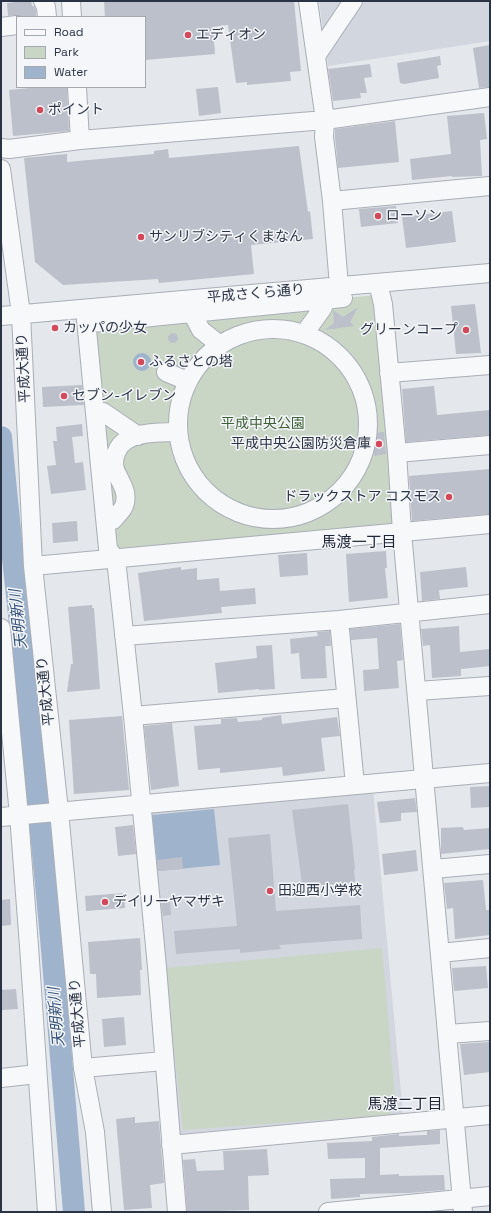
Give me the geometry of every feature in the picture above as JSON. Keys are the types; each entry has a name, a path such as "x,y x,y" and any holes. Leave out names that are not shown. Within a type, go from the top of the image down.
{"street":[{"path":"43,1 48,16"},
{"path":"71,1 72,16"},
{"path":"308,1 324,120 324,137 332,201 339,286"},
{"path":"316,56 353,1"},
{"path":"1,27 16,25"},
{"path":"78,88 80,140"},
{"path":"1,148 9,149 80,140 324,120 490,96"},
{"name":"平成大通り","path":"1,169 21,314 34,566 55,812 83,1068 94,1132 102,1212"},
{"path":"332,201 490,186"},
{"name":"平成さくら通り","path":"1,316 21,314 90,318 339,286 377,289 490,273"},
{"path":"90,318 192,313 326,300 377,289 383,304 397,453 402,532 448,1034 462,1205"},
{"path":"304,334 322,309 326,300"},
{"path":"231,309 261,330"},
{"path":"192,313 201,330 220,344"},
{"path":"90,318 103,412 116,553 124,556"},
{"path":"90,318 108,549 124,556"},
{"path":"266,328 300,332 329,346 352,370 366,400 368,433 361,462 344,488 321,506 292,517 262,519 233,511 208,494 189,471 179,442 178,412 187,381 207,354 220,344 234,336 261,330 266,328"},
{"path":"389,373 490,365"},
{"path":"166,372 187,381"},
{"path":"103,412 138,436"},
{"path":"113,520 124,507 126,495 122,481 115,471 114,456 118,447 127,439 138,436 178,432"},
{"path":"397,453 490,445"},
{"path":"34,566 282,541 490,524"},
{"path":"124,556 124,636 134,716 157,967 176,1212"},
{"path":"124,636 339,620 490,604"},
{"path":"339,620 355,785"},
{"path":"1,628 15,815 29,946 47,1212"},
{"path":"417,692 490,686"},
{"path":"134,716 346,698"},
{"path":"15,815 490,772"},
{"path":"433,869 490,864"},
{"path":"440,953 490,948"},
{"path":"448,1034 490,1031"},
{"path":"83,1068 164,1061"},
{"path":"1,1078 37,1074"},
{"path":"171,1145 490,1115"},
{"path":"328,1212 462,1205 490,1196"}],"shaded area":[{"path":"319,1 490,1 490,41 328,66"},
{"name":"田迎西小学校","path":"373,790 403,1114 180,1134 150,813"}],"green space":[{"name":"平成中央公園","path":"376,295 394,528 115,555 91,323"},
{"path":"382,948 396,1110 391,1110 391,1115 183,1130 165,968"}],"water":[{"path":"142,353 148,356 151,362 148,368 142,371 136,368 133,362 136,356"},
{"path":"214,809 220,865 158,871 152,815"}],"building":[{"path":"31,1 32,6 34,6 36,10 36,16 8,16 7,3"},
{"path":"104,1 294,1 301,71 290,72 291,81 247,85 247,82 236,83 228,25 213,27 215,54 146,60 146,16 105,16"},
{"path":"490,45 490,87 479,88 473,48"},
{"path":"440,56 441,65 437,66 439,78 404,84 400,83 397,63"},
{"path":"370,64 372,77 364,78 367,93 360,93 361,98 333,101 328,69"},
{"path":"218,87 221,113 199,116 196,89"},
{"name":"ポイント","path":"30,88 67,88 69,131 13,136 9,90"},
{"path":"484,113 487,139 480,140 482,176 452,176 412,180 410,159 451,154 447,116"},
{"path":"395,121 399,162 338,168 335,129"},
{"name":"サンリブシティくまなん","path":"299,146 308,212 310,211 313,239 251,245 254,274 159,283 158,279 63,285 35,262 24,158 67,154 67,162 154,154 154,151 168,149 169,158"},
{"name":"ローソン","path":"396,206 398,223 361,227 359,209"},
{"path":"452,211 456,242 406,248 402,217"},
{"name":"グリーンコープ","path":"475,304 481,353 456,354 451,306"},
{"path":"358,307 350,322 354,326 325,330 334,323 333,310 343,317"},
{"path":"171,333 175,333 178,338 175,343 171,343 168,340 168,336"},
{"name":"セブン-イレブン","path":"82,385 84,405 43,407 42,387"},
{"path":"434,386 437,415 490,410 490,435 406,442 402,389"},
{"path":"82,424 83,436 72,437 75,463 83,462 86,490 51,494 47,466 56,465 53,441 57,441 56,427"},
{"name":"平成中央公園防災倉庫","path":"384,432 386,454 374,456 371,433"},
{"name":"ドラックストア コスモス","path":"490,469 490,514 412,521 409,476"},
{"path":"77,521 78,541 53,543 52,523"},
{"path":"386,551 387,568 385,568 388,598 349,602 346,554"},
{"path":"307,553 308,575 280,577 278,555"},
{"path":"181,567 181,570 197,568 197,580 219,578 220,591 255,588 256,604 221,607 222,613 144,621 138,573"},
{"path":"466,567 468,587 439,590 440,599 422,601 420,572"},
{"path":"92,605 92,608 94,608 100,689 67,692 71,664 73,664 68,607"},
{"path":"400,624 403,660 397,661 399,688 364,691 363,670 379,669 377,638 351,640 350,629"},
{"path":"459,626 460,652 490,649 490,666 461,669 461,676 432,678 430,645 423,646 421,629"},
{"path":"330,631 331,646 325,646 327,678 301,679 299,653 291,654 290,639 318,636 317,632"},
{"path":"272,645 275,689 218,693 215,663 257,658 256,646"},
{"path":"281,715 282,724 337,717 340,736 321,738 325,771 283,776 282,767 220,773 220,768 198,770 194,726 221,724 221,719 237,718 238,722 262,720 262,718"},
{"path":"122,716 129,790 74,794 69,720"},
{"path":"172,723 179,786 151,790 144,726"},
{"path":"490,786 490,807 471,808 470,787"},
{"path":"415,798 417,812 401,813 401,821 380,823 377,802"},
{"path":"348,804 355,882 314,886 313,883 302,884 292,810"},
{"path":"133,825 136,854 118,856 115,827"},
{"path":"463,827 464,830 490,828 490,849 441,854 441,828"},
{"path":"270,834 276,911 360,905 362,939 279,945 281,949 240,953 240,949 176,954 174,931 237,926 228,838"},
{"path":"416,850 418,871 384,875 382,854"},
{"path":"182,857 183,869 158,871 157,860"},
{"path":"483,880 486,910 490,910 490,935 455,939 453,908 447,909 444,883"},
{"name":"デイリーヤマザキ","path":"124,893 125,908 86,911 85,896"},
{"path":"10,899 11,925 1,926 1,900"},
{"path":"170,902 171,915 163,916 161,903"},
{"path":"140,938 142,970 140,970 141,995 97,998 96,974 90,974 88,942"},
{"path":"486,966 488,988 454,991 452,968"},
{"path":"16,989 18,1009 1,1010 1,990"},
{"path":"124,1017 126,1045 104,1047 102,1019"},
{"path":"490,1042 490,1072 464,1075 460,1044"},
{"path":"135,1117 135,1123 159,1121 164,1183 150,1185 152,1208 124,1210 116,1119"},
{"path":"440,1130 440,1144 380,1148 380,1175 444,1175 445,1190 409,1193 360,1194 360,1197 331,1199 330,1179 365,1178 365,1158 328,1159 327,1143 372,1141 372,1137 399,1134 399,1136 427,1135 427,1131"},
{"path":"267,1149 269,1175 248,1176 249,1210 187,1212 183,1160 195,1159 197,1171 224,1170 223,1151"}],"waterway":[{"name":"天明新川","path":"1,437 38,801"},
{"name":"天明新川","path":"40,822 74,1212"}],"place":[{"name":"エディオン","path":"188,35"},
{"name":"ポイント","path":"40,110"},
{"name":"ローソン","path":"378,216"},
{"name":"サンリブシティくまなん","path":"141,237"},
{"name":"カッパの少女","path":"55,328"},
{"name":"グリーンコープ","path":"466,330"},
{"name":"ふるさとの塔","path":"141,362"},
{"name":"セブン-イレブン","path":"64,396"},
{"name":"平成中央公園防災倉庫","path":"379,444"},
{"name":"ドラックストア コスモス","path":"449,497"},
{"name":"田迎西小学校","path":"270,891"},
{"name":"デイリーヤマザキ","path":"105,902"}],"district":[{"name":"馬渡一丁目","path":"359,543"},
{"name":"馬渡二丁目","path":"405,1105"}]}
